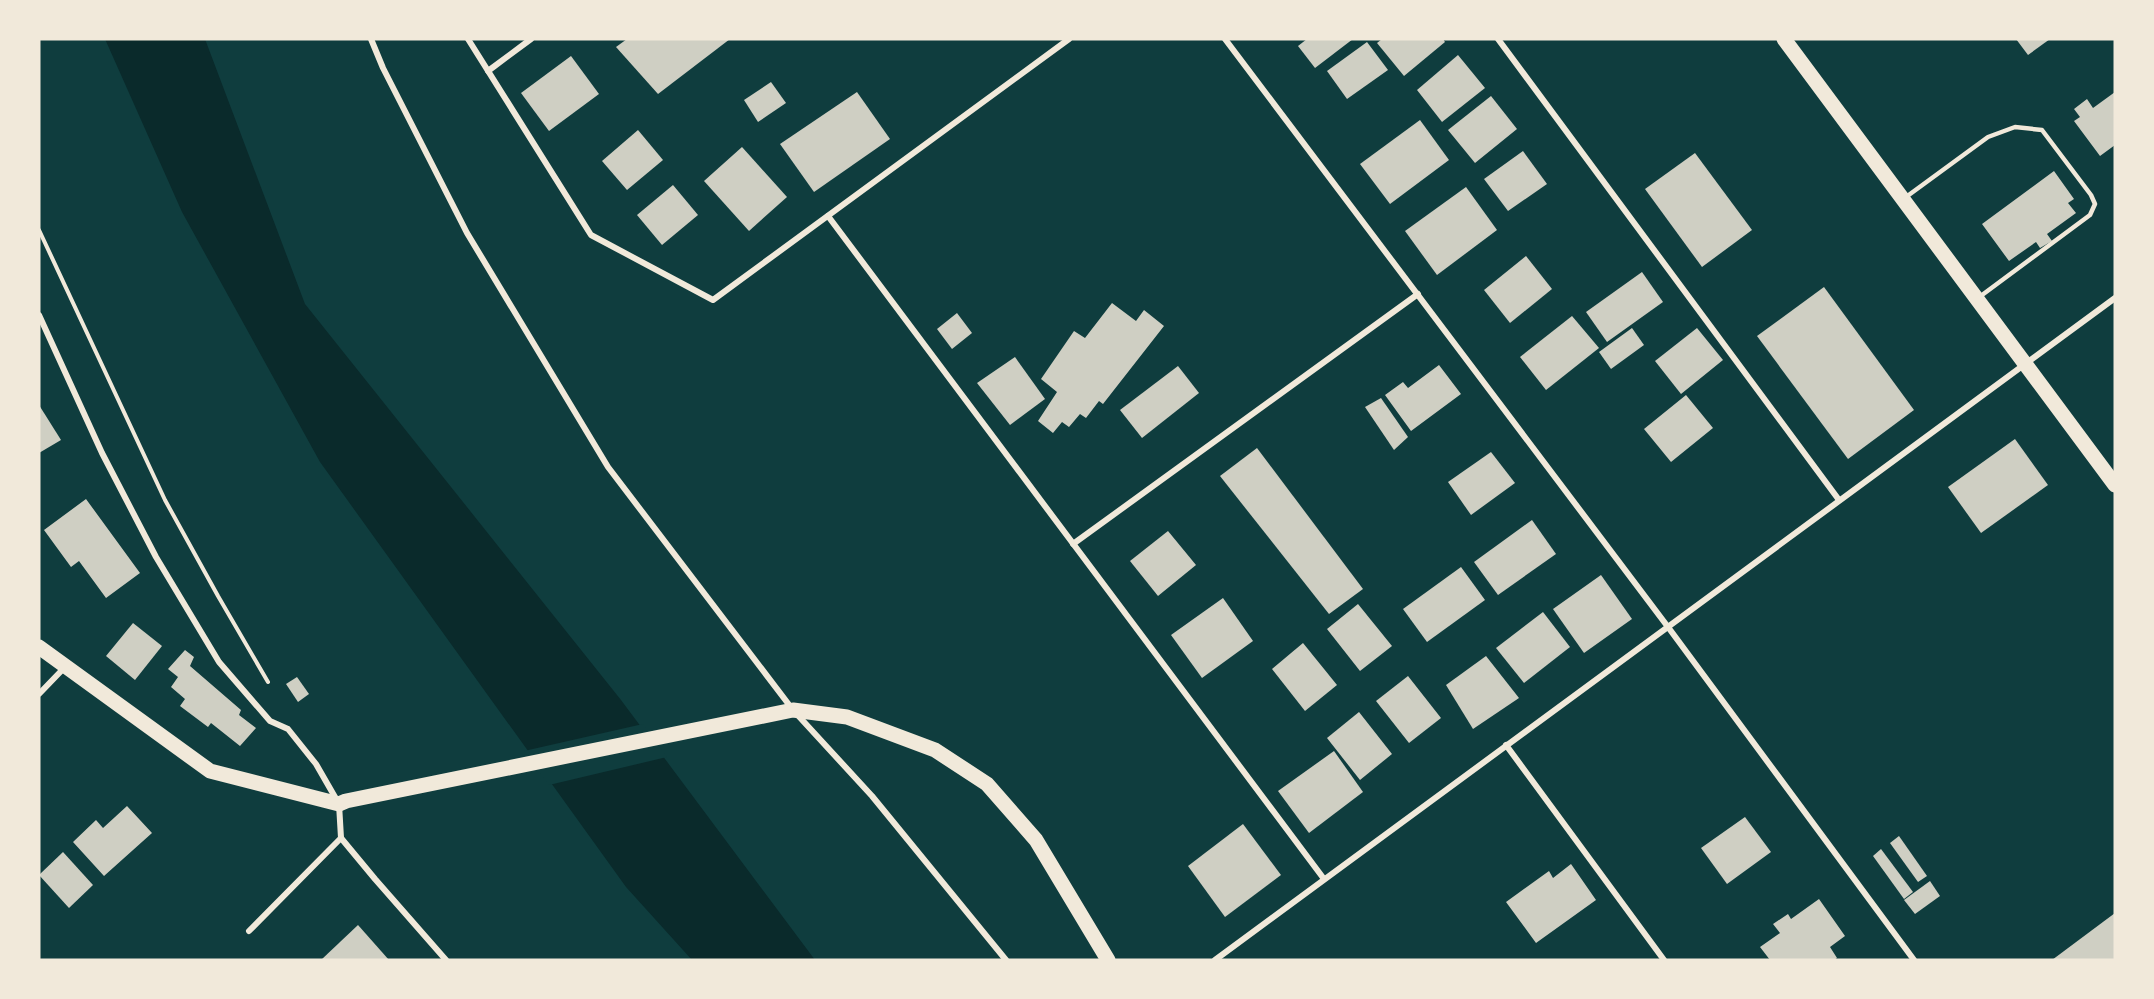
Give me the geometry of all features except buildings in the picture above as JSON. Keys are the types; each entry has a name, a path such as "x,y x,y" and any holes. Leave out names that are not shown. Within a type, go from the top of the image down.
{"main road":[{"path":"1784,39 2115,484"},
{"path":"39,647 210,771 342,802 788,712 848,717 935,750 987,784 1036,840 1108,960"}],"street":[{"path":"371,39 383,68 467,232 608,467 788,712 872,796 1006,960"},
{"path":"468,39 591,235 713,300 1069,39"},
{"path":"488,71 531,39"},
{"path":"1225,39 1668,627 1914,960"},
{"path":"1498,39 1839,500"},
{"path":"828,216 1324,879"},
{"path":"1073,544 1418,294"},
{"path":"1215,960 2115,298"},
{"path":"39,315 102,453 156,557 219,662 270,721 288,729 316,764 342,802 341,838 446,960"},
{"path":"39,694 65,666"},
{"path":"1506,745 1664,960"},
{"path":"249,930 341,838"}],"lane":[{"path":"1903,199 1988,138 2015,127 2042,130 2091,195 2094,204 2090,215 1976,299"}],"path":[{"path":"39,230 165,500 270,687"}],"water":[{"path":"105,39 205,39 305,304 621,700 815,960 692,960 626,887 320,462 182,212"}],"pier":[{"path":"643,724 667,757 549,785 524,751"}]}
